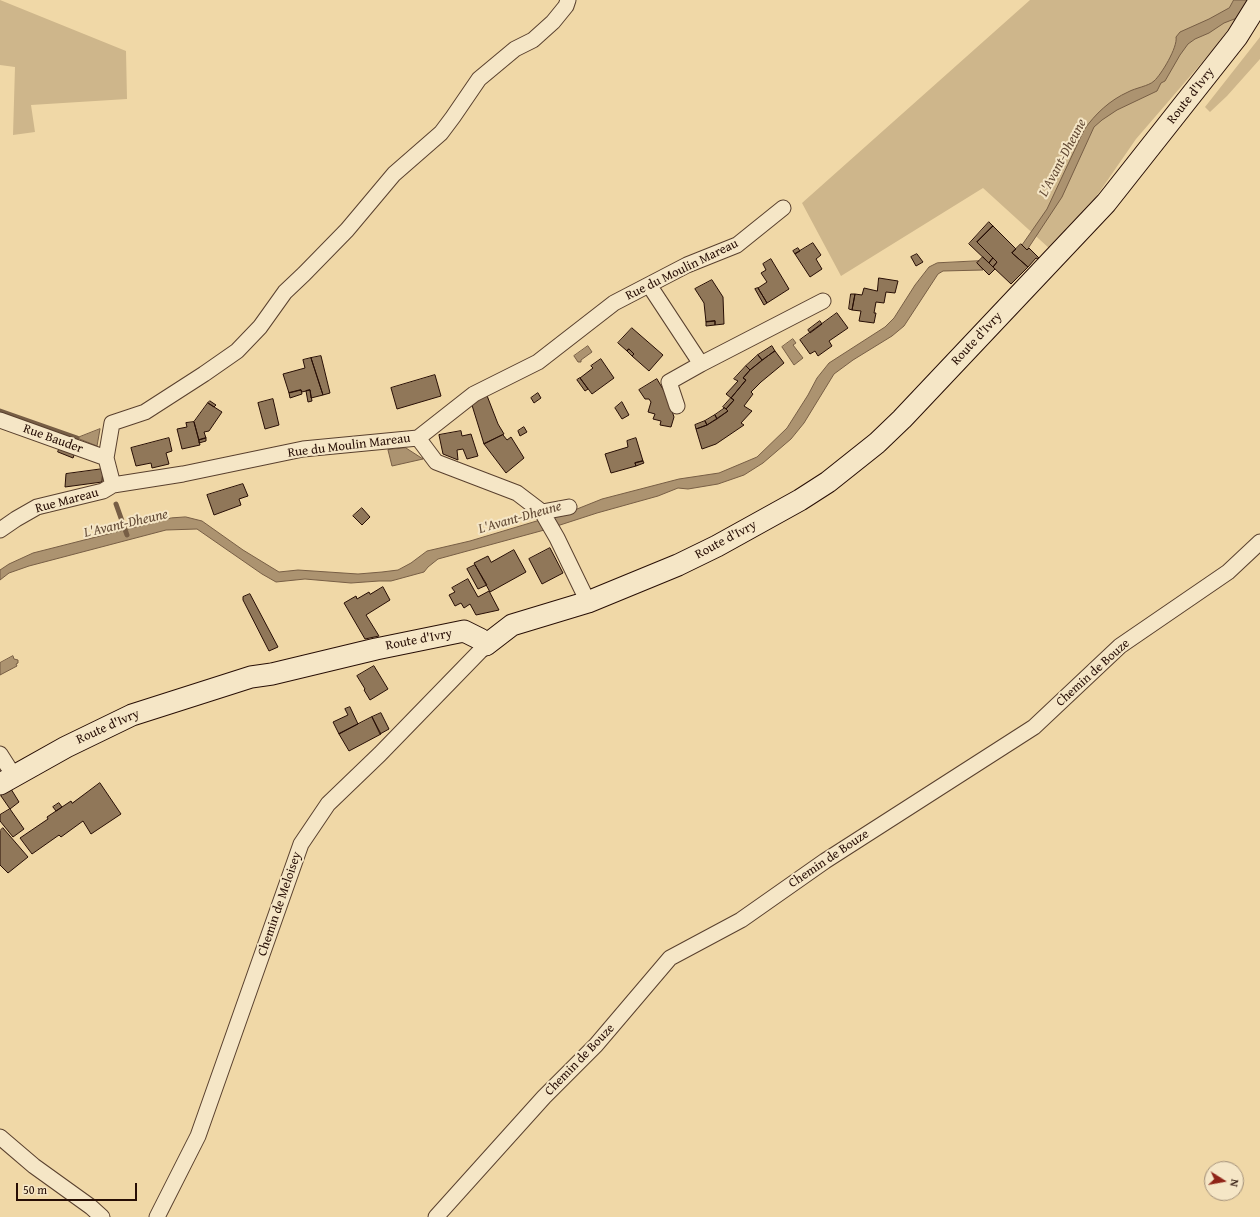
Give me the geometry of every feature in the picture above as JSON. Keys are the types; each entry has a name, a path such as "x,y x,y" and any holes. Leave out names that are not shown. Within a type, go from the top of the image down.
{"main road":[{"name":"Route d'Ivry","path":"7,780 66,746 132,715 251,677 272,674 376,649 464,631 480,639 486,645 512,625 588,602 678,565 717,546 800,500 828,482 877,442 907,413 1106,203 1237,36 1260,0"}],"street":[{"path":"113,486 106,458 112,423 145,412 237,351 260,327 285,292 347,230 394,174 441,133 479,79 515,50 533,40 553,22 566,6 568,0"},
{"name":"Rue du Moulin Mareau","path":"113,486 204,470 303,449 418,438 474,394 538,362 614,303 687,265 737,245 784,208"},
{"path":"649,285 701,364"},
{"path":"677,406 669,382 823,300"},
{"name":"Rue Bauder","path":"0,420 106,458"},
{"path":"418,438 436,462 517,493 547,520 588,602"},
{"name":"Rue Mareau","path":"0,530 16,519 37,508 103,492 113,486"},
{"path":"547,520 569,507"},
{"name":"Chemin de Bouze","path":"436,1217 544,1097 596,1045 670,958 741,920 825,861 1034,727 1120,646 1228,572 1260,542"},
{"name":"Chemin de Meloisey","path":"157,1217 198,1136 301,844 328,804 380,754 486,645"},
{"path":"0,754 7,780"},
{"path":"0,1137 34,1166 91,1207 102,1217"}],"shaded area":[{"path":"0,0 126,51 127,99 31,105 35,132 13,135 15,67 0,65"},
{"path":"1030,0 1249,0 1217,45 1136,139 1089,207 1050,249 983,188 841,276 802,203"},
{"path":"1234,0 1249,0 1237,18 1224,23 1188,44 1157,91 1117,110 1094,127 1062,197 1027,250 1022,245 1047,209 1084,130 1093,118 1103,108 1121,95 1154,81 1161,73 1168,60 1176,42 1176,37 1180,32 1229,8"},
{"path":"1260,37 1260,59 1227,96 1210,112 1205,107"},
{"path":"979,261 977,263 983,270 943,271 938,274 904,326 892,336 853,360 834,374 804,423 791,439 763,463 744,475 718,484 688,489 678,488 658,496 557,526 553,516 577,509 602,499 679,479 719,473 757,457 787,428 817,378 829,363 885,327 894,318 915,285 929,267 937,263"},
{"path":"793,339 796,343 793,345 803,358 794,365 782,347"},
{"path":"588,346 592,352 581,360 581,362 578,362 574,356"},
{"path":"100,429 97,446 77,438"},
{"path":"406,448 423,459 392,466 388,450"},
{"path":"186,517 202,521 243,550 279,572 298,570 358,574 398,570 411,563 427,551 470,541 540,520 548,529 438,559 424,572 391,581 351,583 305,579 276,582 197,529 166,530 29,566 9,573 0,580 0,570 9,564 33,553 171,518"},
{"path":"13,656 14,659 18,660 18,663 16,664 17,666 0,675 0,663"}],"building":[{"path":"989,222 993,226 977,242 993,258 989,263 969,244"},
{"path":"993,226 1016,249 1012,253 1028,267 1011,284 993,267 997,262 977,242"},
{"path":"813,243 821,255 816,259 822,269 810,277 795,254"},
{"path":"1021,244 1027,250 1029,248 1039,258 1036,258 1028,267 1012,253"},
{"path":"798,248 800,251 795,254 793,251"},
{"path":"917,254 923,262 916,266 911,257"},
{"path":"983,257 995,269 989,275 977,263"},
{"path":"993,258 997,262 993,267 989,263"},
{"path":"771,259 789,289 767,303 758,288 767,282 761,273 766,270 763,264"},
{"path":"879,278 898,281 895,293 886,292 884,303 876,302 874,323 859,321 861,311 852,310 855,294 862,295 864,288 877,291"},
{"path":"712,280 723,297 724,324 715,325 715,321 706,322 704,303 695,289"},
{"path":"758,288 767,303 764,305 755,289"},
{"path":"851,294 855,294 852,310 849,309"},
{"path":"837,313 848,328 829,341 832,346 818,356 815,351 810,354 800,340"},
{"path":"715,321 715,325 706,326 706,322"},
{"path":"820,321 822,324 810,333 808,330"},
{"path":"632,328 663,355 649,371 632,356 634,354 629,349 627,351 618,343"},
{"path":"772,346 775,351 762,360 758,355"},
{"path":"629,349 634,354 632,356 627,351"},
{"path":"775,351 784,363 751,392 753,394 744,406 752,411 741,423 744,425 716,444 702,449 696,429 707,425 728,411 726,409 734,400 731,398 746,380 743,378 750,370"},
{"path":"758,355 762,360 750,370 746,366"},
{"path":"321,356 330,393 323,395 311,358"},
{"path":"311,358 323,395 311,398 310,390 302,392 301,390 289,393 283,374 305,368 303,360"},
{"path":"601,359 614,378 592,394 580,378 593,368 591,366"},
{"path":"746,366 750,370 743,378 746,380 731,398 726,394 738,381 734,379"},
{"path":"435,375 441,396 397,409 391,388"},
{"path":"580,378 588,389 585,391 577,380"},
{"path":"657,379 667,396 674,417 671,427 660,425 661,421 653,419 655,414 648,412 651,402 649,399 645,399 639,390"},
{"path":"301,390 302,394 290,398 289,393"},
{"path":"310,390 312,401 308,402 306,391"},
{"path":"486,393 498,424 504,434 484,444 471,402"},
{"path":"538,393 541,398 534,403 531,398"},
{"path":"731,398 734,400 726,409 723,407"},
{"path":"273,399 279,425 265,429 258,403"},
{"path":"210,401 216,405 214,407 208,403"},
{"path":"622,402 629,415 622,419 615,408"},
{"path":"208,403 222,412 209,431 204,432 206,438 199,440 194,422"},
{"path":"725,408 728,411 717,419 715,415"},
{"path":"715,415 717,419 707,425 705,421"},
{"path":"705,421 707,425 696,429 695,425"},
{"path":"194,422 200,445 182,449 177,429 187,427 186,423"},
{"path":"524,427 527,432 520,436 518,431"},
{"path":"461,431 462,436 471,434 478,456 467,459 463,449 457,450 458,460 443,454 439,435"},
{"path":"503,435 507,440 511,437 524,458 506,473 484,444"},
{"path":"169,438 172,451 166,453 169,464 152,468 151,463 136,466 131,448"},
{"path":"206,438 206,441 199,443 199,440"},
{"path":"636,438 643,461 635,463 636,466 611,473 605,454 628,447 627,441"},
{"path":"61,444 76,450 73,458 58,452"},
{"path":"643,461 644,463 636,466 635,463"},
{"path":"103,469 102,482 65,487 66,474"},
{"path":"243,484 248,496 239,499 241,505 214,515 207,495"},
{"path":"362,508 370,517 362,525 353,516"},
{"path":"550,548 563,573 542,584 529,559"},
{"path":"514,550 526,572 490,592 474,563 488,556 491,562"},
{"path":"475,565 487,585 478,589 467,569"},
{"path":"468,579 478,597 489,591 499,610 476,615 470,604 464,608 461,603 455,606 449,595 455,592 452,588"},
{"path":"383,587 390,600 366,615 379,636 365,639 344,603 356,596 357,599 369,592 370,594"},
{"path":"250,594 278,647 269,651 243,600 243,597"},
{"path":"374,666 388,689 370,700 357,676"},
{"path":"350,707 358,724 339,734 333,722 348,715 345,709"},
{"path":"381,713 389,729 380,734 372,717"},
{"path":"372,717 381,734 349,751 339,734"},
{"path":"100,783 121,814 91,834 83,821 61,837 59,835 32,854 20,838 48,819 47,817 71,801 72,803"},
{"path":"11,789 19,802 10,809 1,796"},
{"path":"59,803 62,807 56,811 53,807"},
{"path":"10,809 24,829 13,837 0,821 0,815"},
{"path":"3,828 28,857 8,873 0,865 0,831"}],"waterway":[{"path":"0,411 77,438"},
{"name":"L'Avant-Dheune","path":"116,504 127,535"}]}
